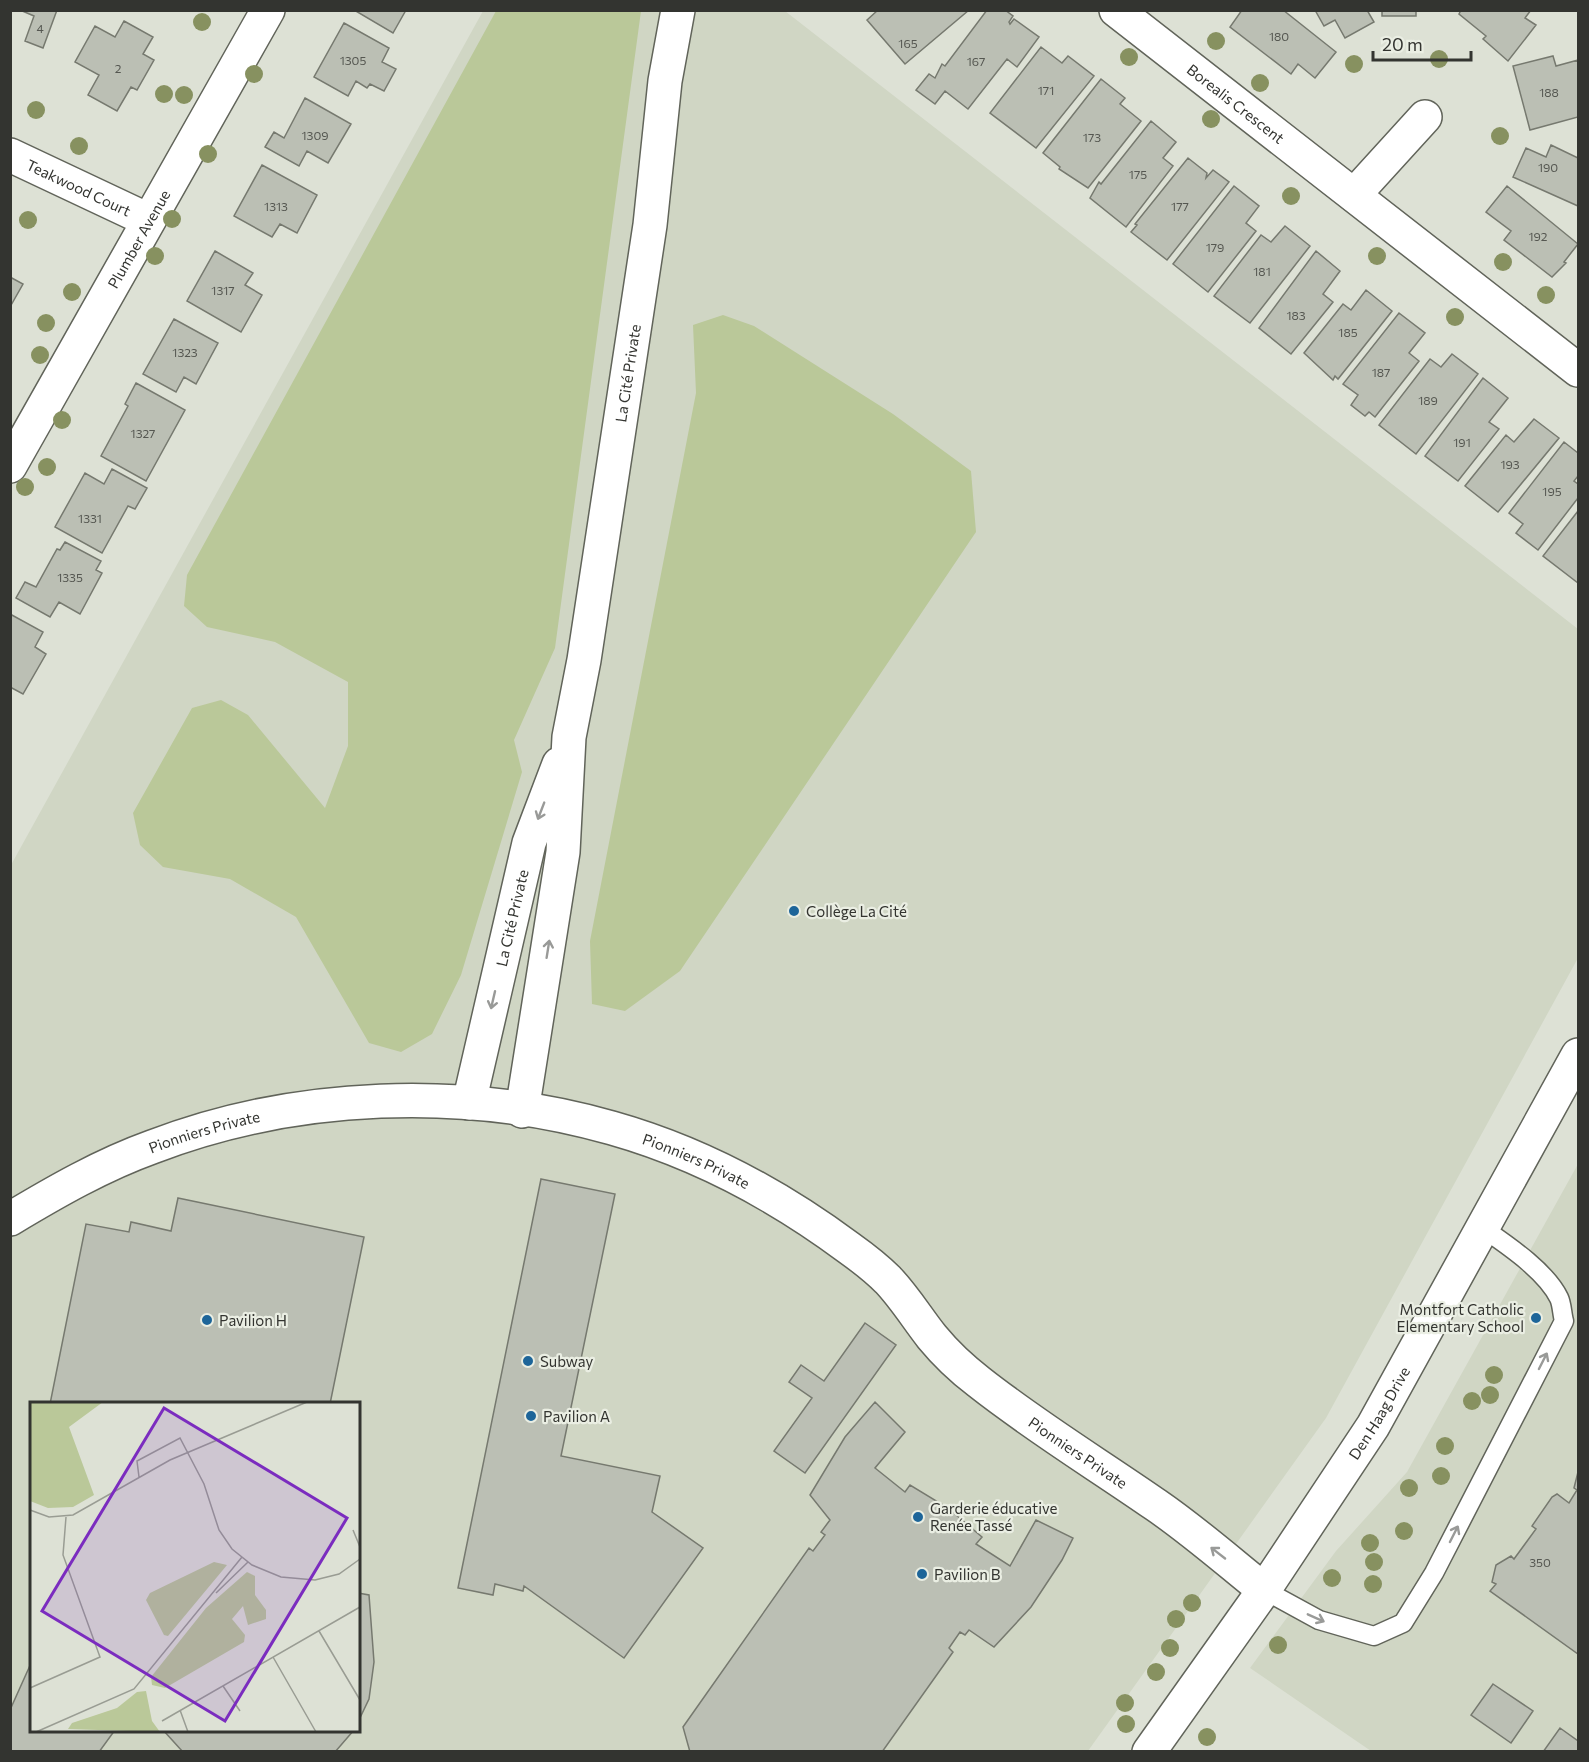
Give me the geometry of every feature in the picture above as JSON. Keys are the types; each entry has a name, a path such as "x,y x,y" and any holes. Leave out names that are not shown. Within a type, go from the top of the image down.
{"street":[{"name":"Plumber Avenue","path":"10,466 268,10"},
{"name":"La Cité Private","path":"522,1111 563,852 569,737 584,660 644,260 665,81 678,10"},
{"name":"Borealis Crescent","path":"1116,10 1578,370"},
{"path":"1354,195 1425,117"},
{"name":"Teakwood Court","path":"10,155 148,220"},
{"name":"La Cité Private","path":"469,1103 529,843 569,737"},
{"name":"Den Haag Drive","path":"1149,1752 1264,1590 1373,1426 1578,1055"},
{"name":"Pionniers Private","path":"10,1219 107,1166 152,1146 254,1118 328,1106 405,1100 469,1103 574,1118 616,1129 683,1153 802,1216 851,1250 888,1280 934,1339 976,1380 1067,1447 1169,1515 1264,1590"}],"lane":[{"path":"1264,1590 1319,1620 1374,1636 1403,1623 1434,1573 1564,1321 1559,1298 1532,1265 1521,1254 1484,1228"}],"shaded area":[{"name":"Collège La Cité","path":"483,11 785,11 1578,629 1578,958 1326,1418 1088,1751 11,1752 11,865"},
{"name":"Montfort Catholic Elementary School","path":"1578,1164 1578,1751 1371,1751 1250,1668 1336,1551 1407,1472"}],"green space":[{"path":"496,11 641,11 555,648 514,740 522,772 461,975 432,1034 401,1052 369,1043 296,917 230,879 163,867 140,845 133,813 192,708 221,700 248,715 325,808 348,746 348,682 275,642 207,627 184,606 187,575"},
{"path":"723,315 754,326 893,414 971,471 976,532 680,971 625,1011 592,1004 590,941 696,393 693,325"}],"building":[{"path":"20,10 57,10 43,48 25,41 34,16"},
{"path":"354,10 406,10 393,33"},
{"path":"878,10 969,10 905,64 867,20"},
{"path":"987,10 1005,10 1013,16 1010,24 1014,19 1039,37 1017,67 1007,59 968,109 945,91 935,104 916,90 929,74 935,78 942,64 945,66"},
{"path":"1242,10 1283,10 1336,52 1315,78 1298,64 1291,74 1230,27"},
{"path":"1315,10 1367,10 1374,22 1345,38 1335,20 1324,26"},
{"path":"1382,10 1416,10 1416,16 1382,16"},
{"path":"1461,10 1531,10 1525,18 1536,25 1508,61 1483,39 1486,36 1459,14"},
{"path":"124,21 153,37 143,54 154,60 137,90 131,87 117,111 88,95 99,75 75,62 95,26 115,37"},
{"path":"344,23 389,48 382,62 396,69 384,91 370,84 367,88 356,81 348,96 314,77"},
{"path":"1041,47 1062,63 1068,56 1094,76 1036,148 990,113"},
{"path":"1553,56 1556,66 1578,60 1578,117 1530,130 1513,66"},
{"path":"1101,79 1125,98 1120,104 1141,121 1088,188 1059,169 1060,167 1043,153"},
{"path":"305,98 351,124 328,163 307,151 299,166 265,147 274,132 284,138"},
{"path":"1151,121 1176,142 1163,158 1173,166 1126,227 1090,198 1099,182 1101,184"},
{"path":"1551,145 1578,158 1578,206 1513,177 1526,148 1546,157"},
{"path":"1188,158 1207,173 1206,178 1213,170 1229,182 1167,260 1131,232"},
{"path":"262,165 317,195 297,233 280,224 272,237 234,216"},
{"path":"1234,186 1259,206 1246,223 1256,231 1208,292 1173,264"},
{"path":"1507,186 1578,244 1564,262 1566,263 1552,277 1504,240 1511,231 1486,212"},
{"path":"1285,226 1310,246 1250,323 1214,296 1261,235 1271,242"},
{"path":"215,251 253,273 245,285 262,295 241,332 187,301"},
{"path":"1316,251 1340,271 1323,294 1333,302 1291,354 1259,328"},
{"path":"10,277 23,284 10,307"},
{"path":"1366,290 1392,311 1338,379 1335,376 1333,380 1304,353 1343,304 1351,310"},
{"path":"1399,313 1425,333 1409,353 1419,361 1375,417 1369,412 1365,416 1351,405 1358,395 1343,384"},
{"path":"174,319 218,343 196,384 184,377 176,392 143,374"},
{"path":"1452,354 1478,374 1416,454 1379,425 1430,359 1441,367"},
{"path":"1483,378 1508,398 1489,422 1499,429 1458,481 1425,456"},
{"path":"136,383 185,410 146,481 101,456 128,406 125,404"},
{"path":"1534,419 1559,438 1498,512 1465,486 1506,435 1514,442"},
{"path":"1564,442 1578,453 1578,476 1574,481 1578,484 1578,498 1538,550 1516,533 1523,524 1509,513"},
{"path":"112,469 147,488 135,509 128,506 102,553 55,527 85,473 104,484"},
{"path":"1578,511 1578,583 1543,556"},
{"path":"65,542 101,561 96,570 102,573 80,614 59,602 50,617 16,598 25,582 36,587 57,549 60,550"},
{"path":"10,614 43,632 35,647 46,654 23,694 10,687"},
{"name":"Pavilion A","path":"541,1179 615,1194 561,1456 660,1476 652,1512 703,1548 624,1658 524,1586 523,1591 495,1584 493,1595 458,1588"},
{"name":"Pavilion H","path":"178,1198 364,1237 330,1402 50,1402 86,1224 129,1232 131,1222 171,1231"},
{"path":"865,1323 896,1345 805,1473 774,1451 812,1398 789,1382 801,1365 824,1381"},
{"name":"Pavilion B","path":"875,1402 905,1432 875,1468 905,1492 910,1485 948,1508 982,1537 976,1544 1010,1566 1036,1520 1073,1538 1062,1560 1031,1607 994,1647 969,1630 965,1635 960,1632 949,1648 953,1652 882,1752 690,1752 683,1727 809,1548 813,1551 825,1535 821,1532 830,1520 810,1495 845,1437"},
{"path":"1578,1472 1578,1654 1490,1591 1496,1584 1492,1582 1496,1565 1511,1556 1514,1559 1536,1529 1532,1526 1552,1497 1557,1494 1569,1503 1577,1490 1574,1488"},
{"path":"360,1593 369,1595 374,1662 369,1699 360,1718"},
{"path":"30,1665 30,1732 114,1732 99,1752 10,1752 10,1710"},
{"path":"1493,1684 1533,1711 1511,1743 1471,1715"},
{"path":"1560,1728 1578,1741 1578,1752 1543,1752"},
{"path":"165,1732 352,1732 335,1752 183,1752"}],"place":[{"name":"Collège La Cité","path":"794,911"},
{"name":"Montfort Catholic Elementary School","path":"1536,1318"},
{"name":"Pavilion H","path":"207,1320"},
{"name":"Subway","path":"528,1361"},
{"name":"Pavilion A","path":"531,1416"},
{"name":"Garderie éducative Renée Tassé","path":"918,1517"},
{"name":"Pavilion B","path":"922,1574"}]}
